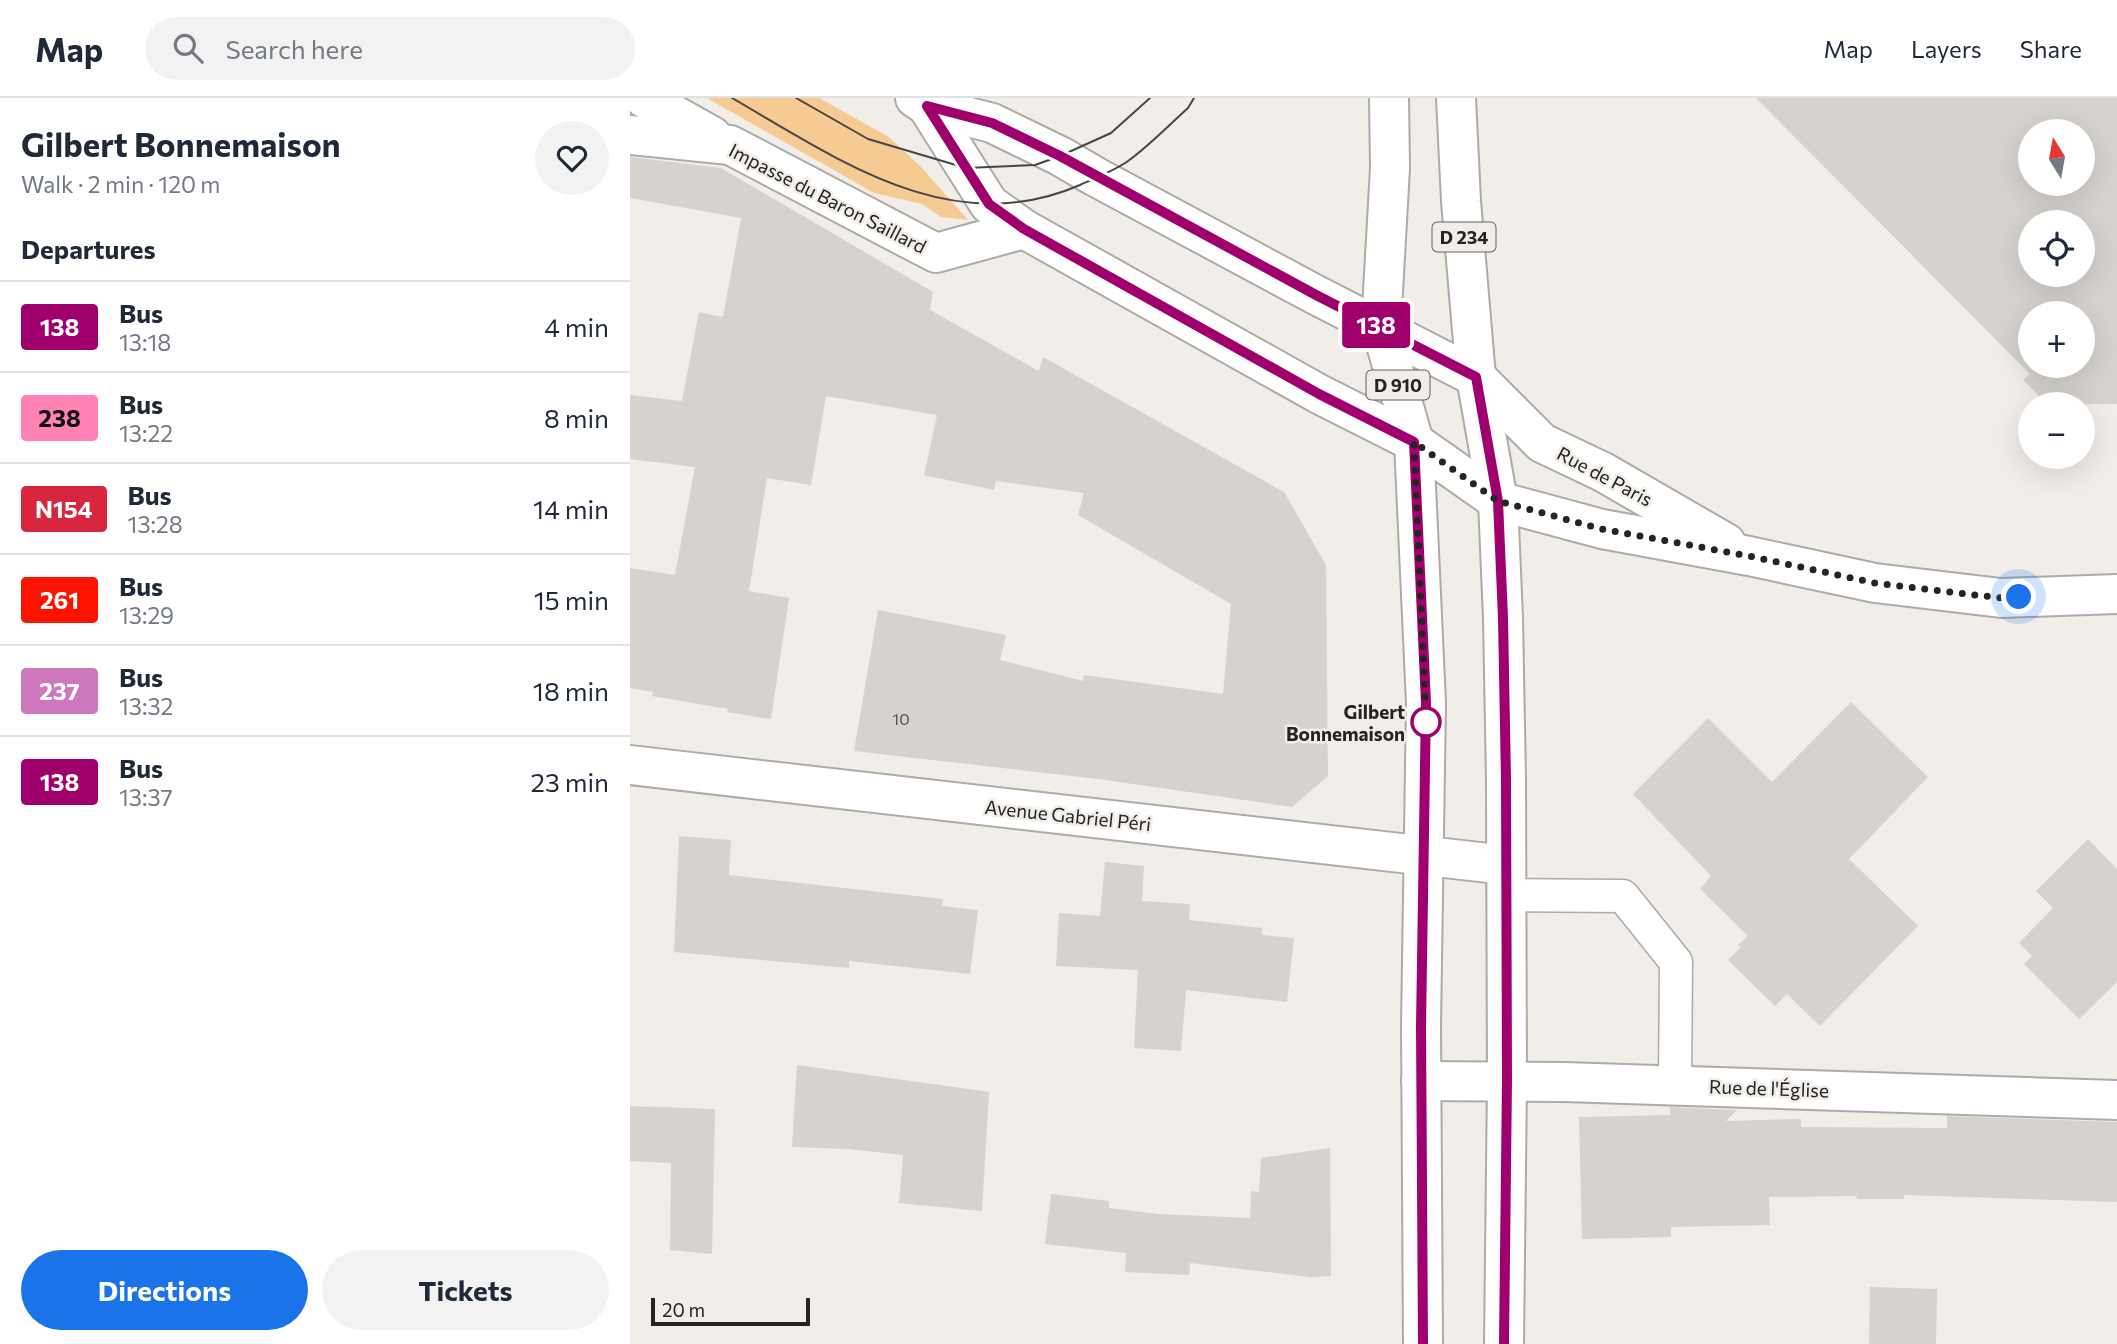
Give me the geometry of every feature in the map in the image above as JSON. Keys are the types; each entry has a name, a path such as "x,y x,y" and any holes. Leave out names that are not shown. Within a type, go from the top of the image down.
{"main road":[{"path":"644,98 730,145"},
{"path":"1381,327 1390,168 1389,98"},
{"name":"D 234","path":"1457,98 1461,201 1476,377"},
{"name":"D 910","path":"921,102 992,123 1060,156 1316,295 1476,377"},
{"name":"D 910","path":"921,102 989,204 1024,229 1319,394 1414,442 1498,501"},
{"name":"Impasse du Baron Saillard","path":"630,135 730,145 936,253 1024,229"},
{"name":"D 910","path":"1381,327 1414,442 1426,703 1421,1081 1423,1344"},
{"path":"1476,377 1498,501 1503,618 1507,1080 1504,1344"},
{"name":"Rue de Paris","path":"1476,377 1542,443 1603,472 1749,556"},
{"name":"Rue de Paris","path":"1498,501 1602,529 1875,583 2001,598 2117,594"},
{"name":"Avenue Gabriel Péri","path":"630,765 1424,856 1506,880"},
{"name":"Rue de l'Église","path":"1421,1081 1507,1080 2117,1100"}],"lane":[{"path":"1506,880 1623,896 1676,962 1675,1085"}],"shaded area":[{"path":"707,98 819,98 889,137 922,168 968,220 941,217 922,204 874,193"}],"building":[{"path":"1756,98 2117,98 2117,404 2095,404 2095,392 2035,392 2023,380 2095,378 2095,301 2018,301 2018,362"},
{"path":"630,157 721,168 933,292 930,310 1039,371 1043,357 1284,492 1326,565 1328,776 1292,807 1098,779 854,751 878,610 1006,635 1000,660 1083,681 1084,675 1223,694 1231,604 1078,515 1084,493 996,481 994,490 924,475 937,415 826,396 811,485 767,478 749,591 789,598 771,719 652,696 653,692 630,688 630,568 675,575 695,467 630,459 630,395 682,401 699,312 723,317 741,218 630,198"},
{"path":"1851,702 1928,777 1849,859 1918,926 1820,1026 1787,994 1775,1006 1728,960 1748,936 1700,889 1711,876 1633,794 1708,718 1772,782"},
{"path":"679,836 731,840 729,875 943,899 942,906 978,910 970,974 849,961 849,968 674,952"},
{"path":"2088,839 2117,869 2117,982 2079,1019 2024,964 2032,956 2019,943 2053,908 2036,891"},
{"path":"1105,862 1144,866 1142,901 1190,904 1189,920 1262,928 1262,935 1294,938 1287,1002 1186,990 1181,1051 1134,1048 1138,970 1056,966 1059,913 1100,916"},
{"path":"797,1065 989,1092 982,1211 899,1203 903,1155 792,1147"},
{"path":"630,1106 715,1109 712,1254 670,1250 671,1163 630,1161"},
{"path":"1670,1107 1737,1110 1726,1121 1801,1119 1801,1127 1947,1128 1947,1116 2117,1122 2117,1202 1904,1195 1904,1199 1856,1199 1857,1196 1769,1197 1770,1225 1671,1227 1671,1237 1582,1239 1579,1117 1670,1115"},
{"path":"1330,1148 1331,1276 1310,1277 1190,1263 1189,1275 1125,1272 1126,1253 1045,1244 1051,1194 1109,1201 1109,1208 1158,1214 1250,1218 1251,1191 1259,1192 1261,1158"},
{"path":"1870,1287 1937,1289 1936,1344 1869,1344"}],"tram line":[{"path":"732,98 855,168 898,186 942,198 987,204 1033,200 1080,185 1111,171 1151,142 1188,108 1194,98"},
{"path":"796,98 868,139 966,168 1035,165 1060,156 1111,133 1150,98"}],"bus line":[{"name":"138","path":"1423,1344 1421,1026 1426,703 1414,442 1319,394 1024,229 989,204 927,106 992,123 1060,156 1316,295 1476,377 1498,501 1503,618 1507,1080 1504,1344"}],"place":[{"name":"Gilbert Bonnemaison","path":"1426,722"}],"route":[{"path":"1426,722 1414,442 1498,501 1602,529 1875,583 2001,598 2019,597"}]}
